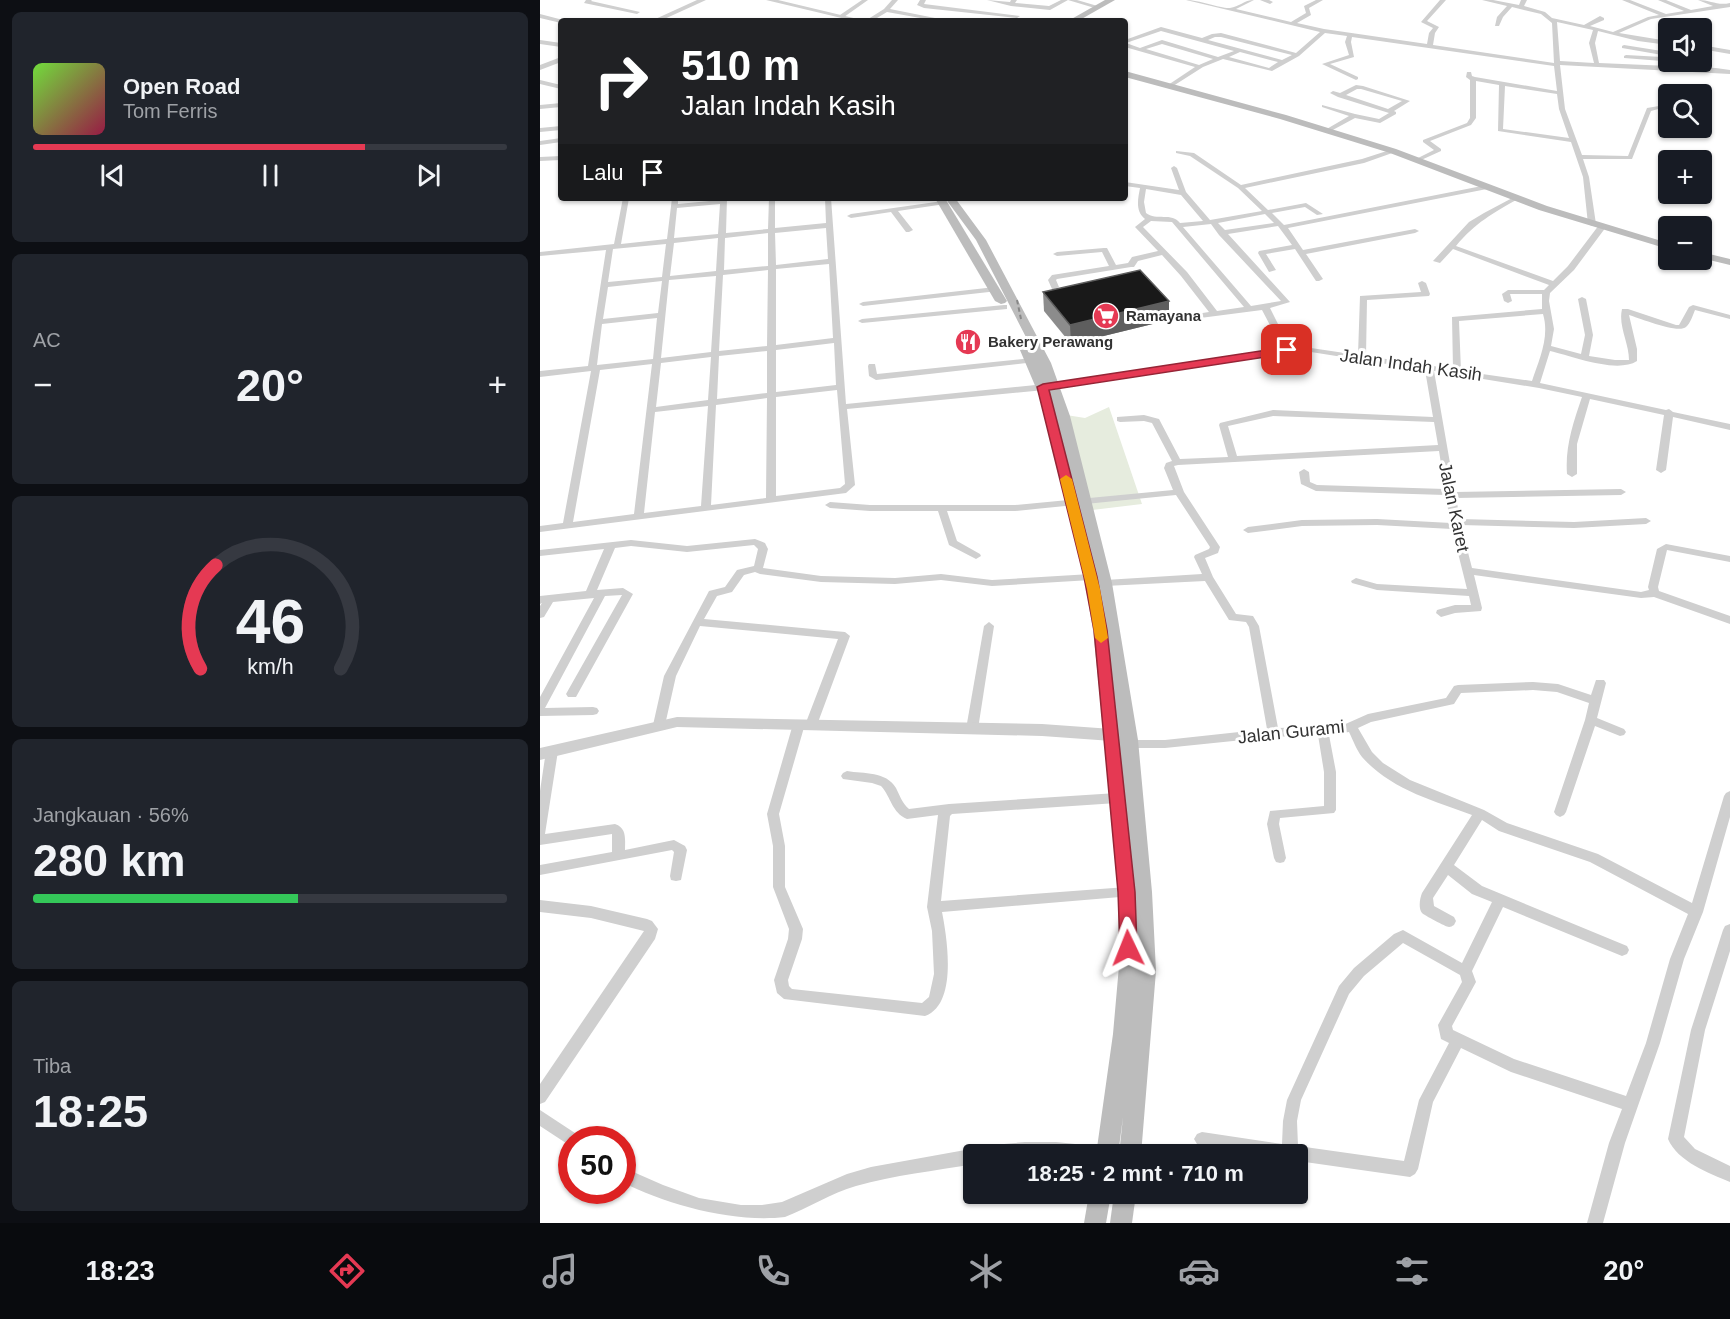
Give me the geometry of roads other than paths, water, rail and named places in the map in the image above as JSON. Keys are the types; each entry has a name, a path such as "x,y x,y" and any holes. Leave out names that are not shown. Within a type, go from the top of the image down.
{"main road":[{"path":"1078,18 1111,0"},
{"path":"1083,18 1116,0"},
{"path":"1128,75 1327,130 1393,151 1597,226 1658,243"},
{"path":"945,201 1049,387"},
{"path":"945,201 987,251 1046,363 1049,387 1098,580 1101,630 1121,737 1143,892 1146,971 1131,1144"},
{"path":"1712,258 1730,262"},
{"path":"1107,1144 1123,1034 1129,966 1126,892 1117,798 1121,737"},
{"path":"1095,1223 1098,1204"},
{"path":"1121,1223 1124,1204"}],"street":[{"path":"589,0 586,2 637,12"},
{"path":"661,18 703,0"},
{"path":"769,0 850,18"},
{"path":"857,0 865,1"},
{"path":"873,18 886,10 895,0"},
{"path":"923,0 920,5 1017,15"},
{"path":"985,0 1052,8 1065,0"},
{"path":"1071,0 1098,7"},
{"path":"1189,0 1324,31 1557,64 1658,65"},
{"path":"1230,10 1251,0"},
{"path":"1263,0 1270,2"},
{"path":"1292,24 1309,14 1306,7 1320,0"},
{"path":"1430,46 1432,33 1436,27 1424,22 1443,0"},
{"path":"1485,0 1543,13 1553,20 1658,41"},
{"path":"1521,7 1524,0"},
{"path":"1625,0 1665,15"},
{"path":"1661,0 1693,12"},
{"path":"1701,0 1709,1 1716,8 1730,12"},
{"path":"842,16 865,1"},
{"path":"1612,33 1650,18 1730,5"},
{"path":"1014,18 1027,6"},
{"path":"1497,25 1500,17 1510,6"},
{"path":"886,10 931,18"},
{"path":"540,16 558,20"},
{"path":"1583,27 1602,19 1600,18"},
{"path":"1535,384 1547,348 1550,326 1544,297 1546,292 1571,268 1597,226 1586,177 1563,109 1553,20"},
{"path":"1128,43 1158,29 1283,62"},
{"path":"1596,30 1592,42 1597,65"},
{"path":"1162,42 1270,70 1297,55 1324,31"},
{"path":"1141,49 1179,34"},
{"path":"1203,40 1219,34 1297,55"},
{"path":"1350,35 1348,42 1352,56 1325,64 1356,78"},
{"path":"540,42 558,45"},
{"path":"1170,86 1200,67 1252,43"},
{"path":"1128,45 1200,67"},
{"path":"1624,47 1658,52"},
{"path":"1637,49 1640,58"},
{"path":"1712,49 1730,52"},
{"path":"1716,70 1717,50"},
{"path":"1626,57 1658,59"},
{"path":"543,65 558,60"},
{"path":"1712,69 1730,72"},
{"path":"1418,160 1439,150 1425,141 1469,124 1473,118 1471,76 1560,93"},
{"path":"540,82 558,86"},
{"path":"1502,83 1500,130 1574,141"},
{"path":"1361,87 1407,101 1391,110 1351,99 1337,94 1361,87"},
{"path":"1333,109 1351,99"},
{"path":"540,107 558,105"},
{"path":"1323,106 1380,121 1394,113 1391,110"},
{"path":"1579,157 1630,158 1649,108 1658,108"},
{"path":"1327,130 1354,116"},
{"path":"540,130 558,128"},
{"path":"540,142 558,140"},
{"path":"1240,187 1364,161 1393,151"},
{"path":"1178,152 1192,154 1240,187 1281,225 1319,279"},
{"path":"540,159 558,158"},
{"path":"1174,168 1183,193 1286,302 1180,320"},
{"path":"1128,185 1183,193"},
{"path":"1222,233 1281,225 1487,187"},
{"path":"1143,188 1141,202 1143,214 1149,219 1174,220 1249,308"},
{"path":"1437,261 1453,247 1460,235 1482,217 1516,198"},
{"path":"568,525 594,368 604,285 625,201"},
{"path":"639,516 675,202 699,201"},
{"path":"706,508 723,201"},
{"path":"771,500 772,201"},
{"path":"540,529 837,492 850,487 842,407 828,201"},
{"path":"851,216 894,211 939,201"},
{"path":"1178,225 1210,222 1307,205 1319,214"},
{"path":"894,211 909,230"},
{"path":"1149,219 1139,227 1164,252 1215,314"},
{"path":"540,254 830,225"},
{"path":"1272,270 1262,253 1299,250 1415,231"},
{"path":"1453,247 1554,284"},
{"path":"1057,254 1104,250 1114,268"},
{"path":"1055,287 1052,280 1055,277 1132,264 1135,259 1164,252"},
{"path":"604,285 833,261"},
{"path":"1362,358 1363,298 1426,294 1422,283"},
{"path":"863,304 995,289"},
{"path":"1508,301 1506,294 1508,292 1546,292"},
{"path":"1582,299 1589,335 1585,357"},
{"path":"862,321 1004,307"},
{"path":"1265,307 1287,350"},
{"path":"1547,348 1617,363 1633,361 1634,354 1626,328 1625,311 1675,327 1682,327 1693,307 1730,317"},
{"path":"1457,372 1455,319 1547,311"},
{"path":"599,322 661,315"},
{"path":"540,374 838,340"},
{"name":"Jalan Indah Kasih","path":"842,407 1049,387 1287,350 1311,350 1535,384 1730,427"},
{"path":"872,366 873,376 876,377 1032,360"},
{"name":"Jalan Karet","path":"1429,368 1456,524 1474,593"},
{"path":"650,410 841,387"},
{"path":"1572,474 1569,456 1578,418 1587,395"},
{"path":"1660,470 1669,412"},
{"path":"1234,460 1222,426 1225,423 1264,414 1438,420"},
{"path":"1120,419 1144,418 1156,421 1177,462"},
{"path":"1274,733 1254,626 1249,619 1233,617 1208,577 1199,556 1214,550 1215,547 1179,492 1169,465 1177,462 1285,455 1442,448"},
{"path":"1304,472 1306,484 1316,488 1450,493 1621,492"},
{"path":"830,505 870,508 1015,508 1179,492"},
{"path":"941,507 953,543 965,552 976,556"},
{"path":"1248,530 1302,523 1574,525 1646,521"},
{"path":"540,553 631,543 687,549 759,543 763,549 758,568"},
{"path":"540,707 595,594 611,545"},
{"path":"1655,592 1653,587 1662,549 1665,547 1730,559"},
{"path":"659,724 670,676 697,621 713,593 728,590 741,572 758,568 767,573 837,580 895,581 941,577 992,583 1208,577"},
{"path":"1468,571 1641,596 1655,592 1730,620"},
{"path":"1356,581 1377,587 1474,593 1477,608 1455,609 1441,613"},
{"path":"540,614 545,600 623,591 628,594 572,694"},
{"path":"697,621 845,636 805,725 773,814 779,846 779,887 796,929 782,980 782,989 789,995 925,1010 935,1000 941,974 939,931 934,907 944,815 949,809"},
{"path":"972,729 989,626"},
{"path":"1560,812 1591,720 1599,683"},
{"name":"Jalan Gurami","path":"1121,737 1136,744 1165,744 1274,733 1323,731 1351,727 1368,718 1450,701 1458,689 1533,686 1558,688 1595,701"},
{"path":"540,712 593,711"},
{"path":"1591,720 1620,732"},
{"path":"540,832 546,752 659,724 677,722 1042,730 1121,737"},
{"path":"1351,727 1365,753 1384,771 1430,794 1480,813 1503,826 1594,858 1696,912"},
{"path":"1280,858 1273,825 1274,813 1330,810 1330,772 1323,731"},
{"path":"847,776 882,781 887,785 898,807 907,814 1117,798"},
{"path":"1595,1223 1617,1143 1653,1043 1677,959 1696,912 1730,796"},
{"path":"1449,921 1430,912 1426,902 1480,813"},
{"path":"540,840 615,829 619,834 618,856"},
{"path":"540,870 677,846 681,850 676,876"},
{"path":"1448,867 1477,890 1622,950"},
{"path":"934,907 1126,892"},
{"path":"1465,972 1500,900"},
{"path":"540,906 591,912 647,925 651,929 650,935 540,1097"},
{"path":"1730,930 1698,1030 1676,1138 1690,1154 1730,1174"},
{"path":"1290,1144 1290,1121 1294,1100 1344,990 1359,972 1403,936 1465,972 1469,982 1444,1027 1446,1034 1511,1065 1631,1105"},
{"path":"1308,1156 1402,1169 1410,1168 1426,1100 1458,1040"},
{"path":"540,1117 558,1130"},
{"path":"1202,1139 1233,1144"},
{"path":"636,1181 670,1199 731,1216 761,1217 855,1179 897,1168 963,1157"}],"railway":[{"path":"1017,300 1021,319"}],"place":[{"name":"Ramayana","path":"1106,316"},
{"name":"Bakery Perawang","path":"968,342"}]}
